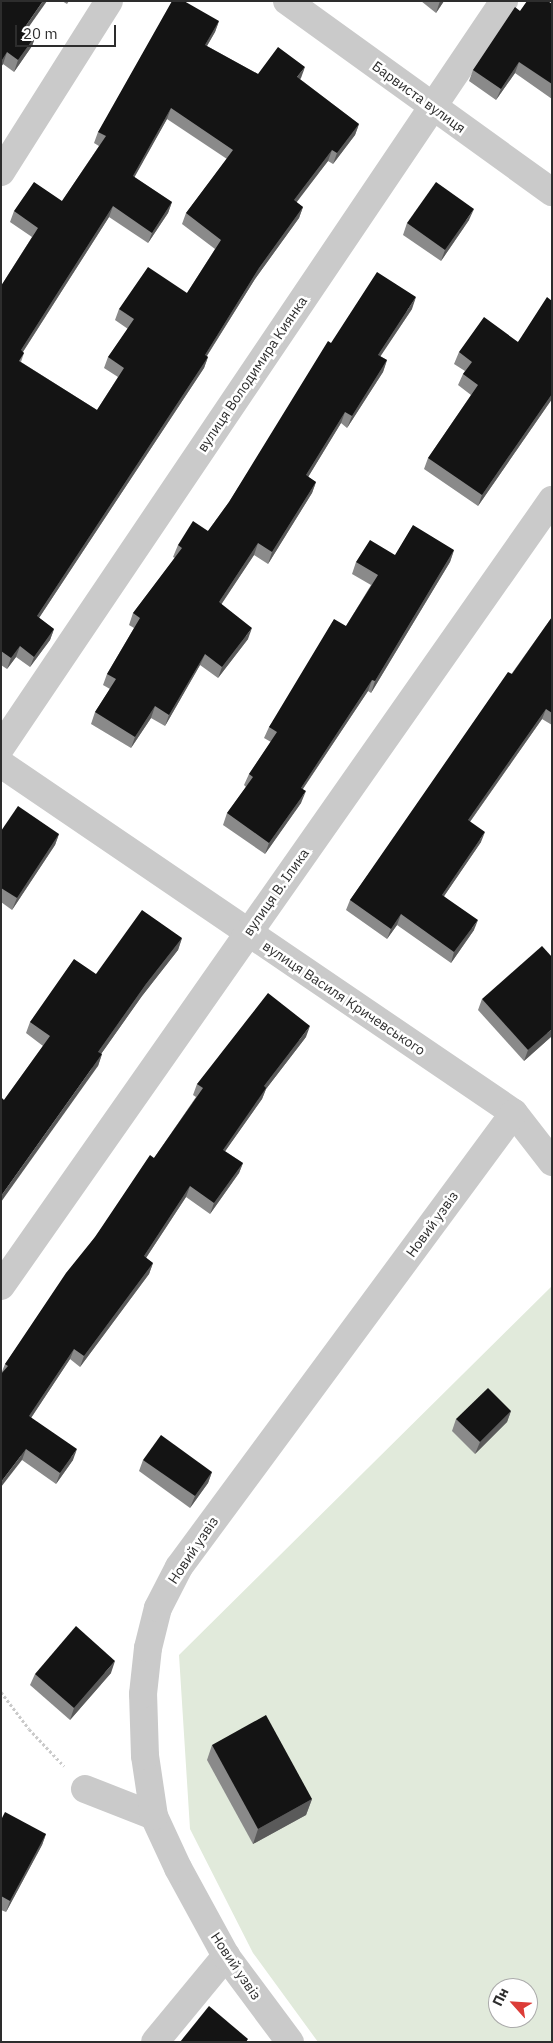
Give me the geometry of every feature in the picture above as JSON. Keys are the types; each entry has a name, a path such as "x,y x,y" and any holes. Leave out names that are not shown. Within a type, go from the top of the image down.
{"street":[{"path":"1,172 109,1"},
{"name":"Барвиста вулиця","path":"288,1 552,192"},
{"name":"вулиця Володимира Киянка","path":"1,747 504,1"},
{"name":"вулиця В. Ілика","path":"1,1286 552,500"},
{"name":"вулиця Василя Кричевського","path":"1,764 514,1113 552,1162"},
{"name":"Новий узвіз","path":"290,2042 226,1956 178,1868 154,1816 145,1756 143,1694 148,1648 158,1608 174,1575 514,1113"},
{"path":"85,1789 154,1816"},
{"path":"155,2042 226,1956"}],"path":[{"path":"1,1692 28,1729 85,1789"}],"green space":[{"path":"552,1286 552,2042 318,2042 253,1953 190,1829 179,1655"}],"building":[{"path":"1,1 43,1 25,27 36,35 18,60 7,52 1,59"},
{"path":"172,1 184,1 219,21 205,45 258,74 278,47 305,67 297,77 359,124 337,153 332,150 294,200 303,207 259,268 205,355 208,357 37,616 54,629 34,657 20,646 11,658 1,651 1,286 38,228 14,211 34,182 62,201 106,136 98,132","holes":["171,108 233,150 186,213 221,240 187,293 148,267 119,309 134,319 108,357 124,368 97,410 19,361 24,353 21,350 113,206 152,233 172,202 133,176"]},
{"path":"527,1 548,1 552,4 552,84 519,62 501,89 473,70 515,7 520,11"},
{"path":"436,182 474,209 445,250 407,223"},
{"path":"377,272 416,297 378,355 387,360 352,416 345,412 306,475 316,482 272,552 258,543 219,602 252,628 222,667 205,654 169,715 155,706 135,737 95,712 116,679 107,674 140,618 133,613 182,548 178,545 193,521 208,531 229,502 328,341 331,343"},
{"path":"547,297 552,301 552,394 482,495 428,458 478,385 463,374 472,362 459,352 484,317 518,342"},
{"path":"413,525 454,550 375,681 372,680 301,788 306,791 269,843 227,813 253,777 249,774 277,732 269,727 334,619 346,626 378,575 356,562 370,540 395,555"},
{"path":"552,617 552,713 546,709 468,820 485,832 442,895 478,920 454,952 401,914 391,929 350,900 508,672 512,674"},
{"path":"18,806 59,834 17,898 1,888 1,831"},
{"path":"142,910 182,938 146,984 98,1052 102,1054 1,1196 1,1097 4,1100 50,1036 30,1022 74,959 96,974"},
{"path":"542,946 552,957 552,1029 528,1050 482,999"},
{"path":"268,993 310,1026 264,1086 266,1088 223,1150 243,1163 214,1203 190,1186 144,1256 153,1263 84,1356 74,1349 29,1416 77,1449 60,1473 26,1449 1,1482 1,1374 8,1366 5,1364 66,1273 95,1237 150,1155 154,1158 203,1088 197,1084"},
{"path":"488,1388 511,1411 480,1442 456,1419"},
{"path":"161,1435 212,1472 195,1496 143,1460"},
{"path":"76,1626 115,1661 74,1708 35,1674"},
{"path":"266,1715 312,1799 258,1829 212,1745"},
{"path":"5,1812 46,1834 10,1901 1,1896 1,1820"},
{"path":"209,2006 248,2039 246,2042 180,2042"}]}
